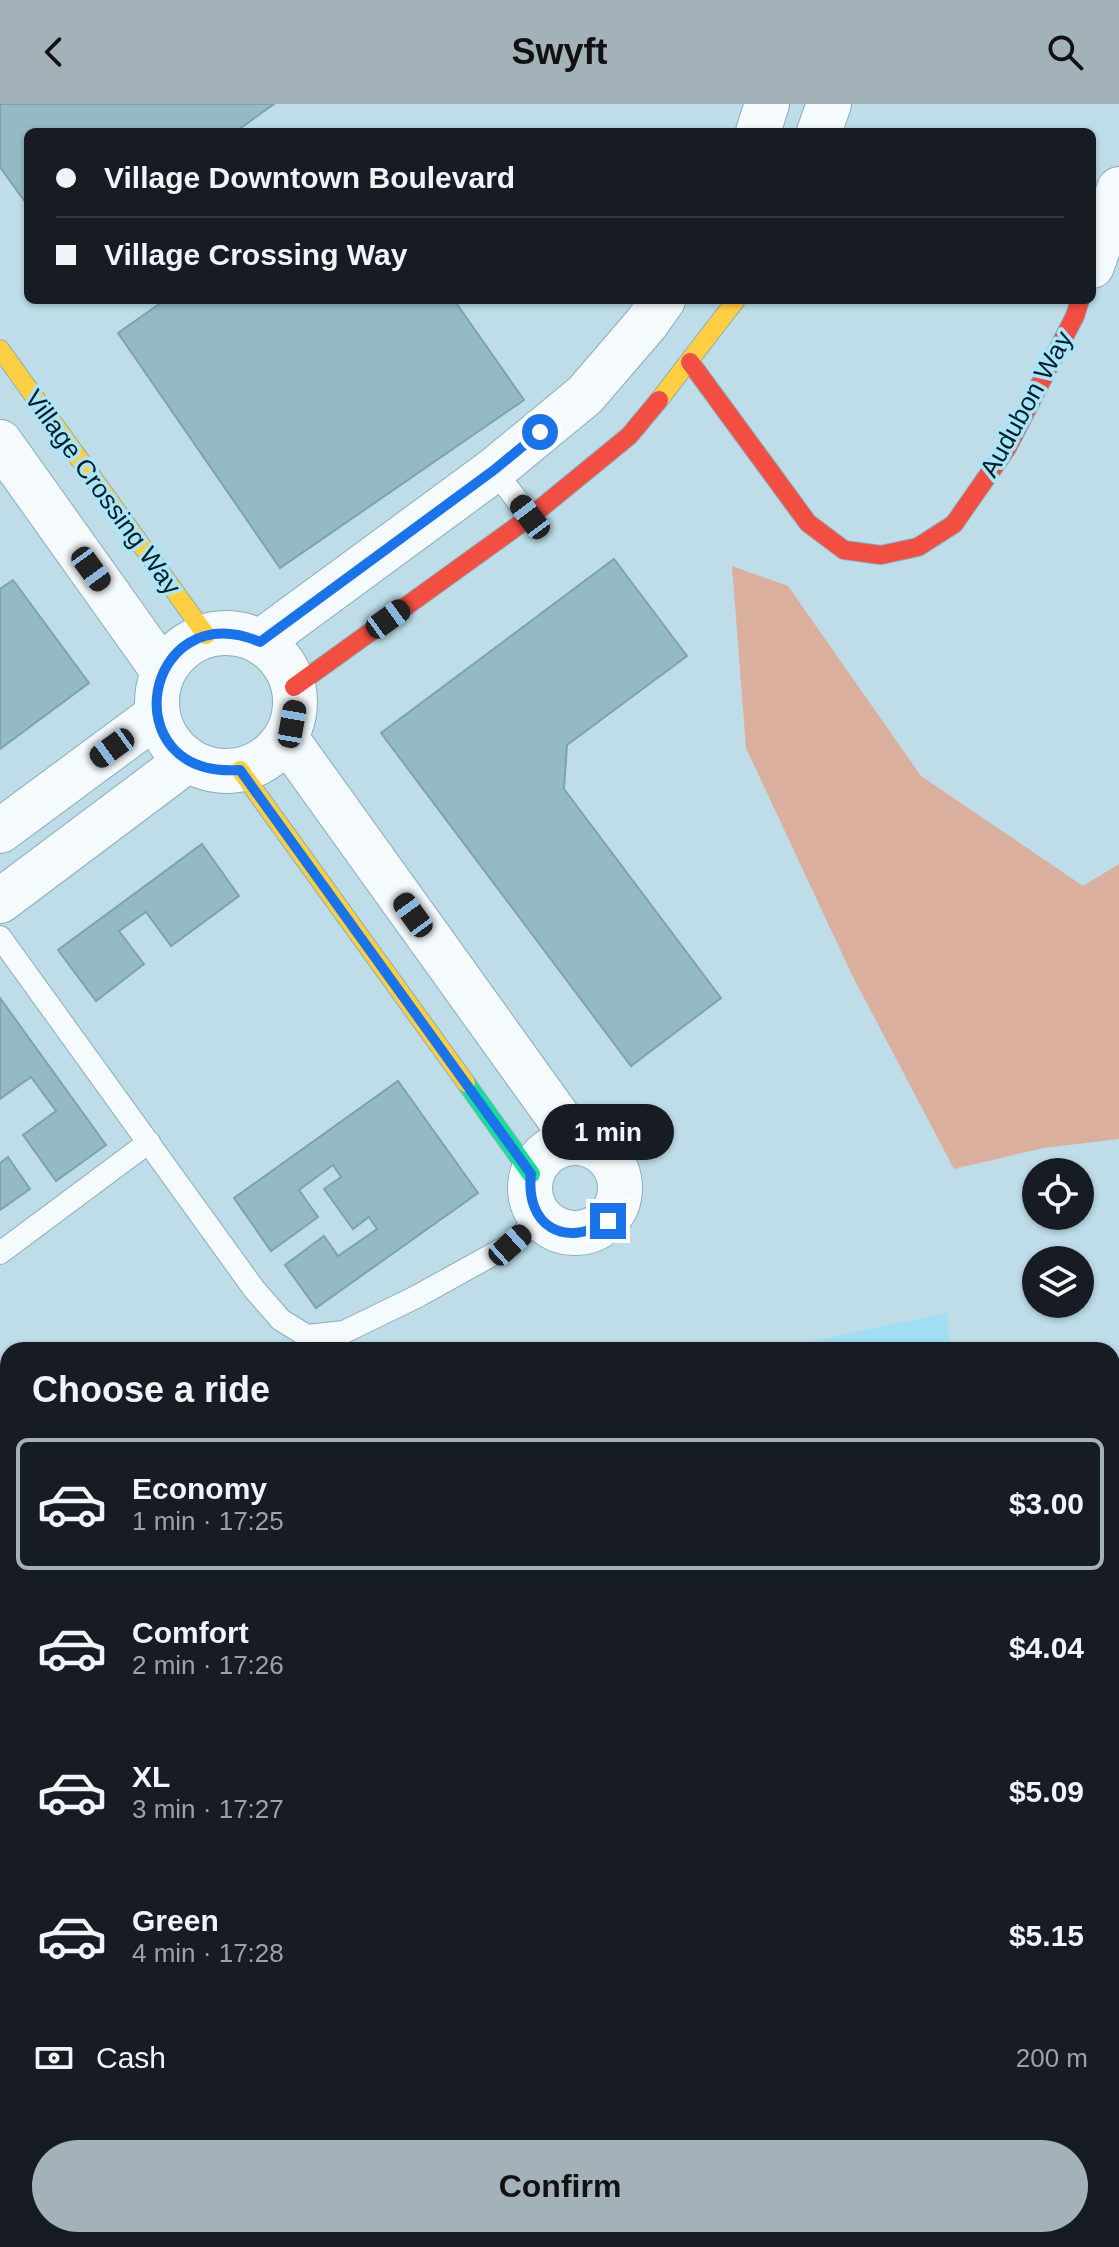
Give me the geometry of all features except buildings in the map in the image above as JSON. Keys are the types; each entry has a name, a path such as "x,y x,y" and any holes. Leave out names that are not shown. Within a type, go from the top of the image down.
{"main road":[{"path":"294,687 530,517 629,436 733,304"},
{"name":"Audubon Way","path":"690,362 808,523 844,550 881,555 918,547 954,524 1007,448 1079,304"},
{"name":"Village Crossing Way","path":"0,349 206,635"},
{"path":"240,770 531,1174"}],"street":[{"path":"759,128 767,104"},
{"path":"820,128 829,104"},
{"path":"1096,255 1119,189"},
{"path":"260,642 494,470 585,395 660,304"},
{"name":"Village Crossing Way","path":"0,442 163,671"},
{"path":"206,635 243,635 260,642 276,654 287,669 294,687 295,706 286,738 265,759 240,770 204,768 188,760 168,741 157,715 156,693 163,671 174,655 188,643 206,635"},
{"path":"0,831 157,715"},
{"path":"286,738 576,1142"},
{"path":"0,901 188,760"},
{"path":"576,1142 591,1145 614,1164 620,1178 621,1194 617,1208 608,1221 581,1234 551,1228 532,1205 529,1190 531,1174 548,1151 576,1142"}],"lane":[{"path":"494,470 530,517"},
{"path":"0,937 254,1289 281,1320 307,1336 344,1332 416,1297 510,1245 540,1218"},
{"path":"0,1253 149,1142"}],"shaded area":[{"path":"732,566 788,586 921,776 1083,886 1119,864 1119,1139 1043,1148 954,1169 852,975 746,748"},
{"path":"947,1313 949,1342 807,1342"}],"traffic: fast":[{"path":"466,1083 531,1174"}],"traffic: slow":[{"path":"659,400 733,304"},
{"path":"0,349 206,635"},
{"path":"240,770 466,1083"}],"traffic: jam":[{"path":"690,362 808,523 844,550 881,555 918,547 954,524 1007,448 1079,304"},
{"path":"294,687 530,517 629,436 659,400"}],"route":[{"path":"540,432 494,470 260,642 243,635 225,633 206,635 188,643 174,655 163,671 156,693 157,715 168,741 188,760 204,768 240,770 531,1174 529,1190 532,1205 540,1218 551,1228 581,1234 608,1221"}]}
